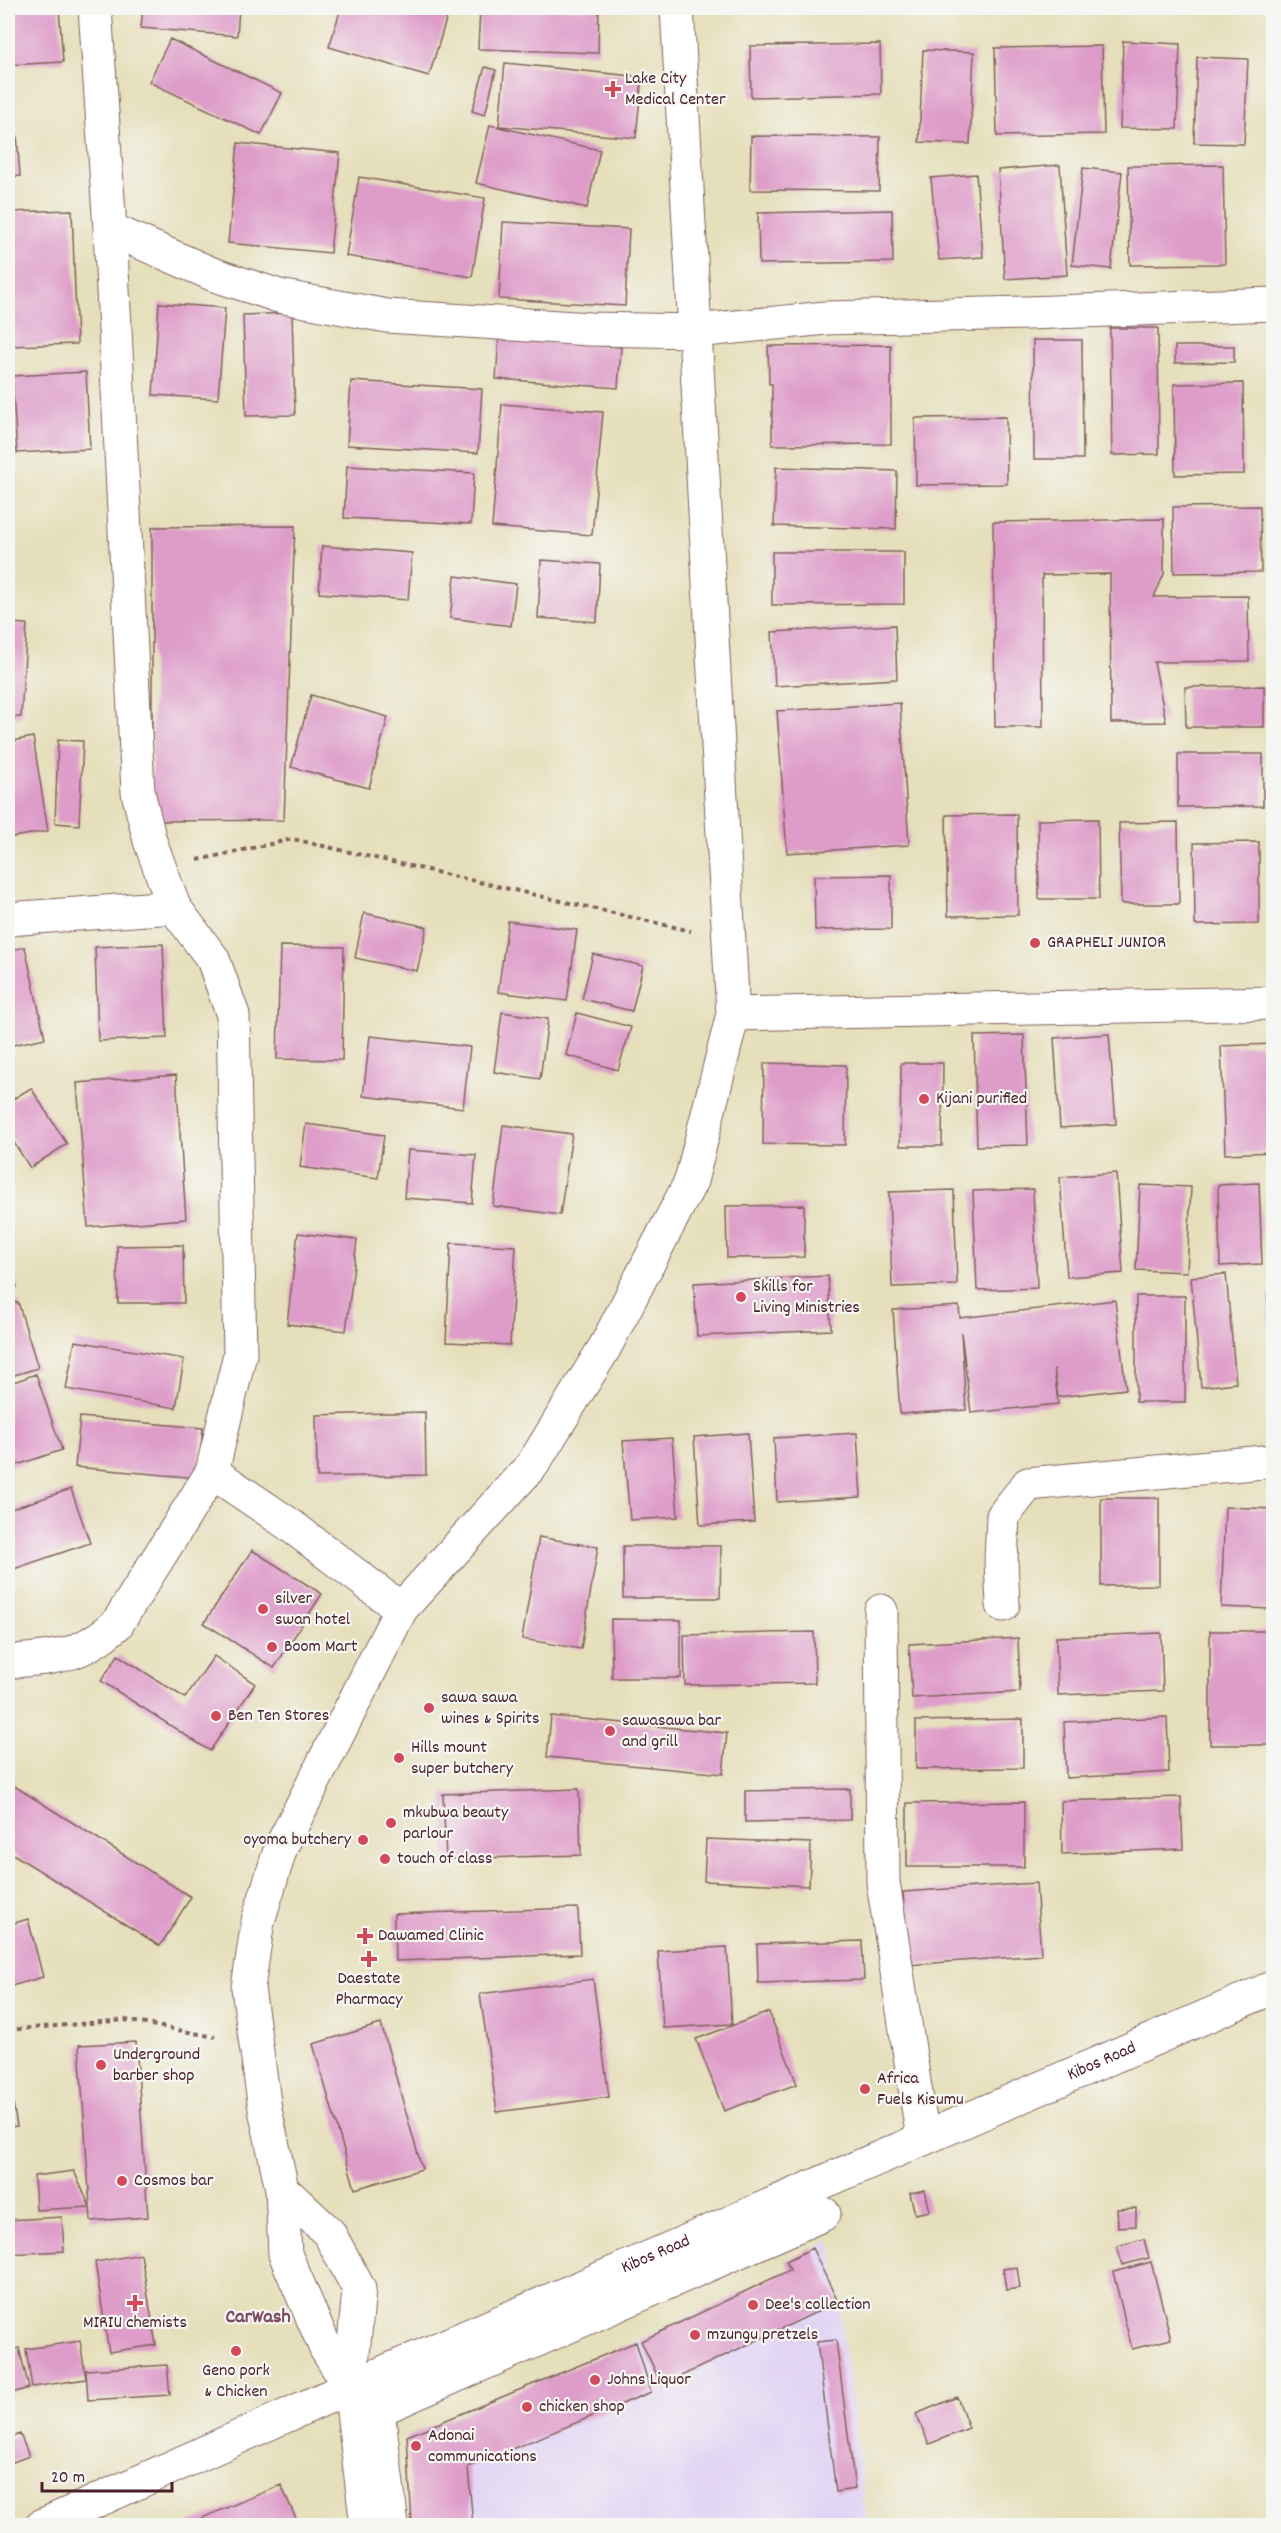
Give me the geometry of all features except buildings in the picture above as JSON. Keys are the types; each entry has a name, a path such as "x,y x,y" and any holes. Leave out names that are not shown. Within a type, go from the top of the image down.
{"street":[{"path":"8,1662 69,1655 96,1642 117,1624 212,1472 240,1354 232,1015 213,959 174,907 150,841 138,792 110,229 95,8"},
{"path":"350,2388 326,2349 285,2254 282,2189 265,2109 248,1988 258,1921 281,1847 401,1609 533,1464 605,1347 691,1181 733,1014 677,8"},
{"path":"110,229 213,274 279,296 387,316 590,329 695,331 826,318 1027,314 1274,304"},
{"path":"8,919 174,907"},
{"path":"733,1014 1274,1003"},
{"path":"1003,1605 1001,1561 1004,1516 1028,1484 1274,1461"},
{"path":"212,1472 290,1525 401,1609"},
{"path":"881,1611 883,1881 923,2139"},
{"name":"Kibos Road","path":"40,2526 350,2388 1274,1987"},
{"path":"282,2189 329,2232 359,2289 350,2388 368,2526"},
{"path":"392,2526 378,2410 824,2214"}],"path":[{"path":"174,907 193,862 293,839 729,940"},
{"path":"8,2030 125,2020 256,2045"}],"shaded area":[{"path":"831,2240 867,2525 412,2525 407,2436 636,2342 790,2271 786,2261"}],"place":[{"name":"Lake City Medical Center","path":"613,89"},
{"name":"GRAPHELI JUNIOR","path":"1035,943"},
{"name":"Kijani purified","path":"924,1099"},
{"name":"Skills for Living Ministries","path":"741,1297"},
{"name":"silver swan hotel","path":"263,1609"},
{"name":"Boom Mart","path":"272,1647"},
{"name":"sawa sawa wines & Spirits","path":"429,1708"},
{"name":"Ben Ten Stores","path":"216,1716"},
{"name":"sawasawa bar and grill","path":"610,1731"},
{"name":"Hills mount super butchery","path":"399,1758"},
{"name":"mkubwa beauty parlour","path":"391,1823"},
{"name":"oyoma butchery","path":"363,1840"},
{"name":"touch of class","path":"385,1859"},
{"name":"Dawamed Clinic","path":"365,1936"},
{"name":"Daestate Pharmacy","path":"369,1959"},
{"name":"Underground barber shop","path":"101,2065"},
{"name":"Africa Fuels Kisumu","path":"865,2089"},
{"name":"Cosmos bar","path":"122,2181"},
{"name":"MIRIU chemists","path":"135,2303"},
{"name":"Dee's collection","path":"753,2305"},
{"name":"mzungu pretzels","path":"695,2335"},
{"name":"Geno pork & Chicken","path":"236,2351"},
{"name":"Johns Liquor","path":"595,2380"},
{"name":"chicken shop","path":"527,2407"},
{"name":"Adonai communications","path":"416,2446"}],"district":[{"name":"CarWash","path":"258,2318"}]}
